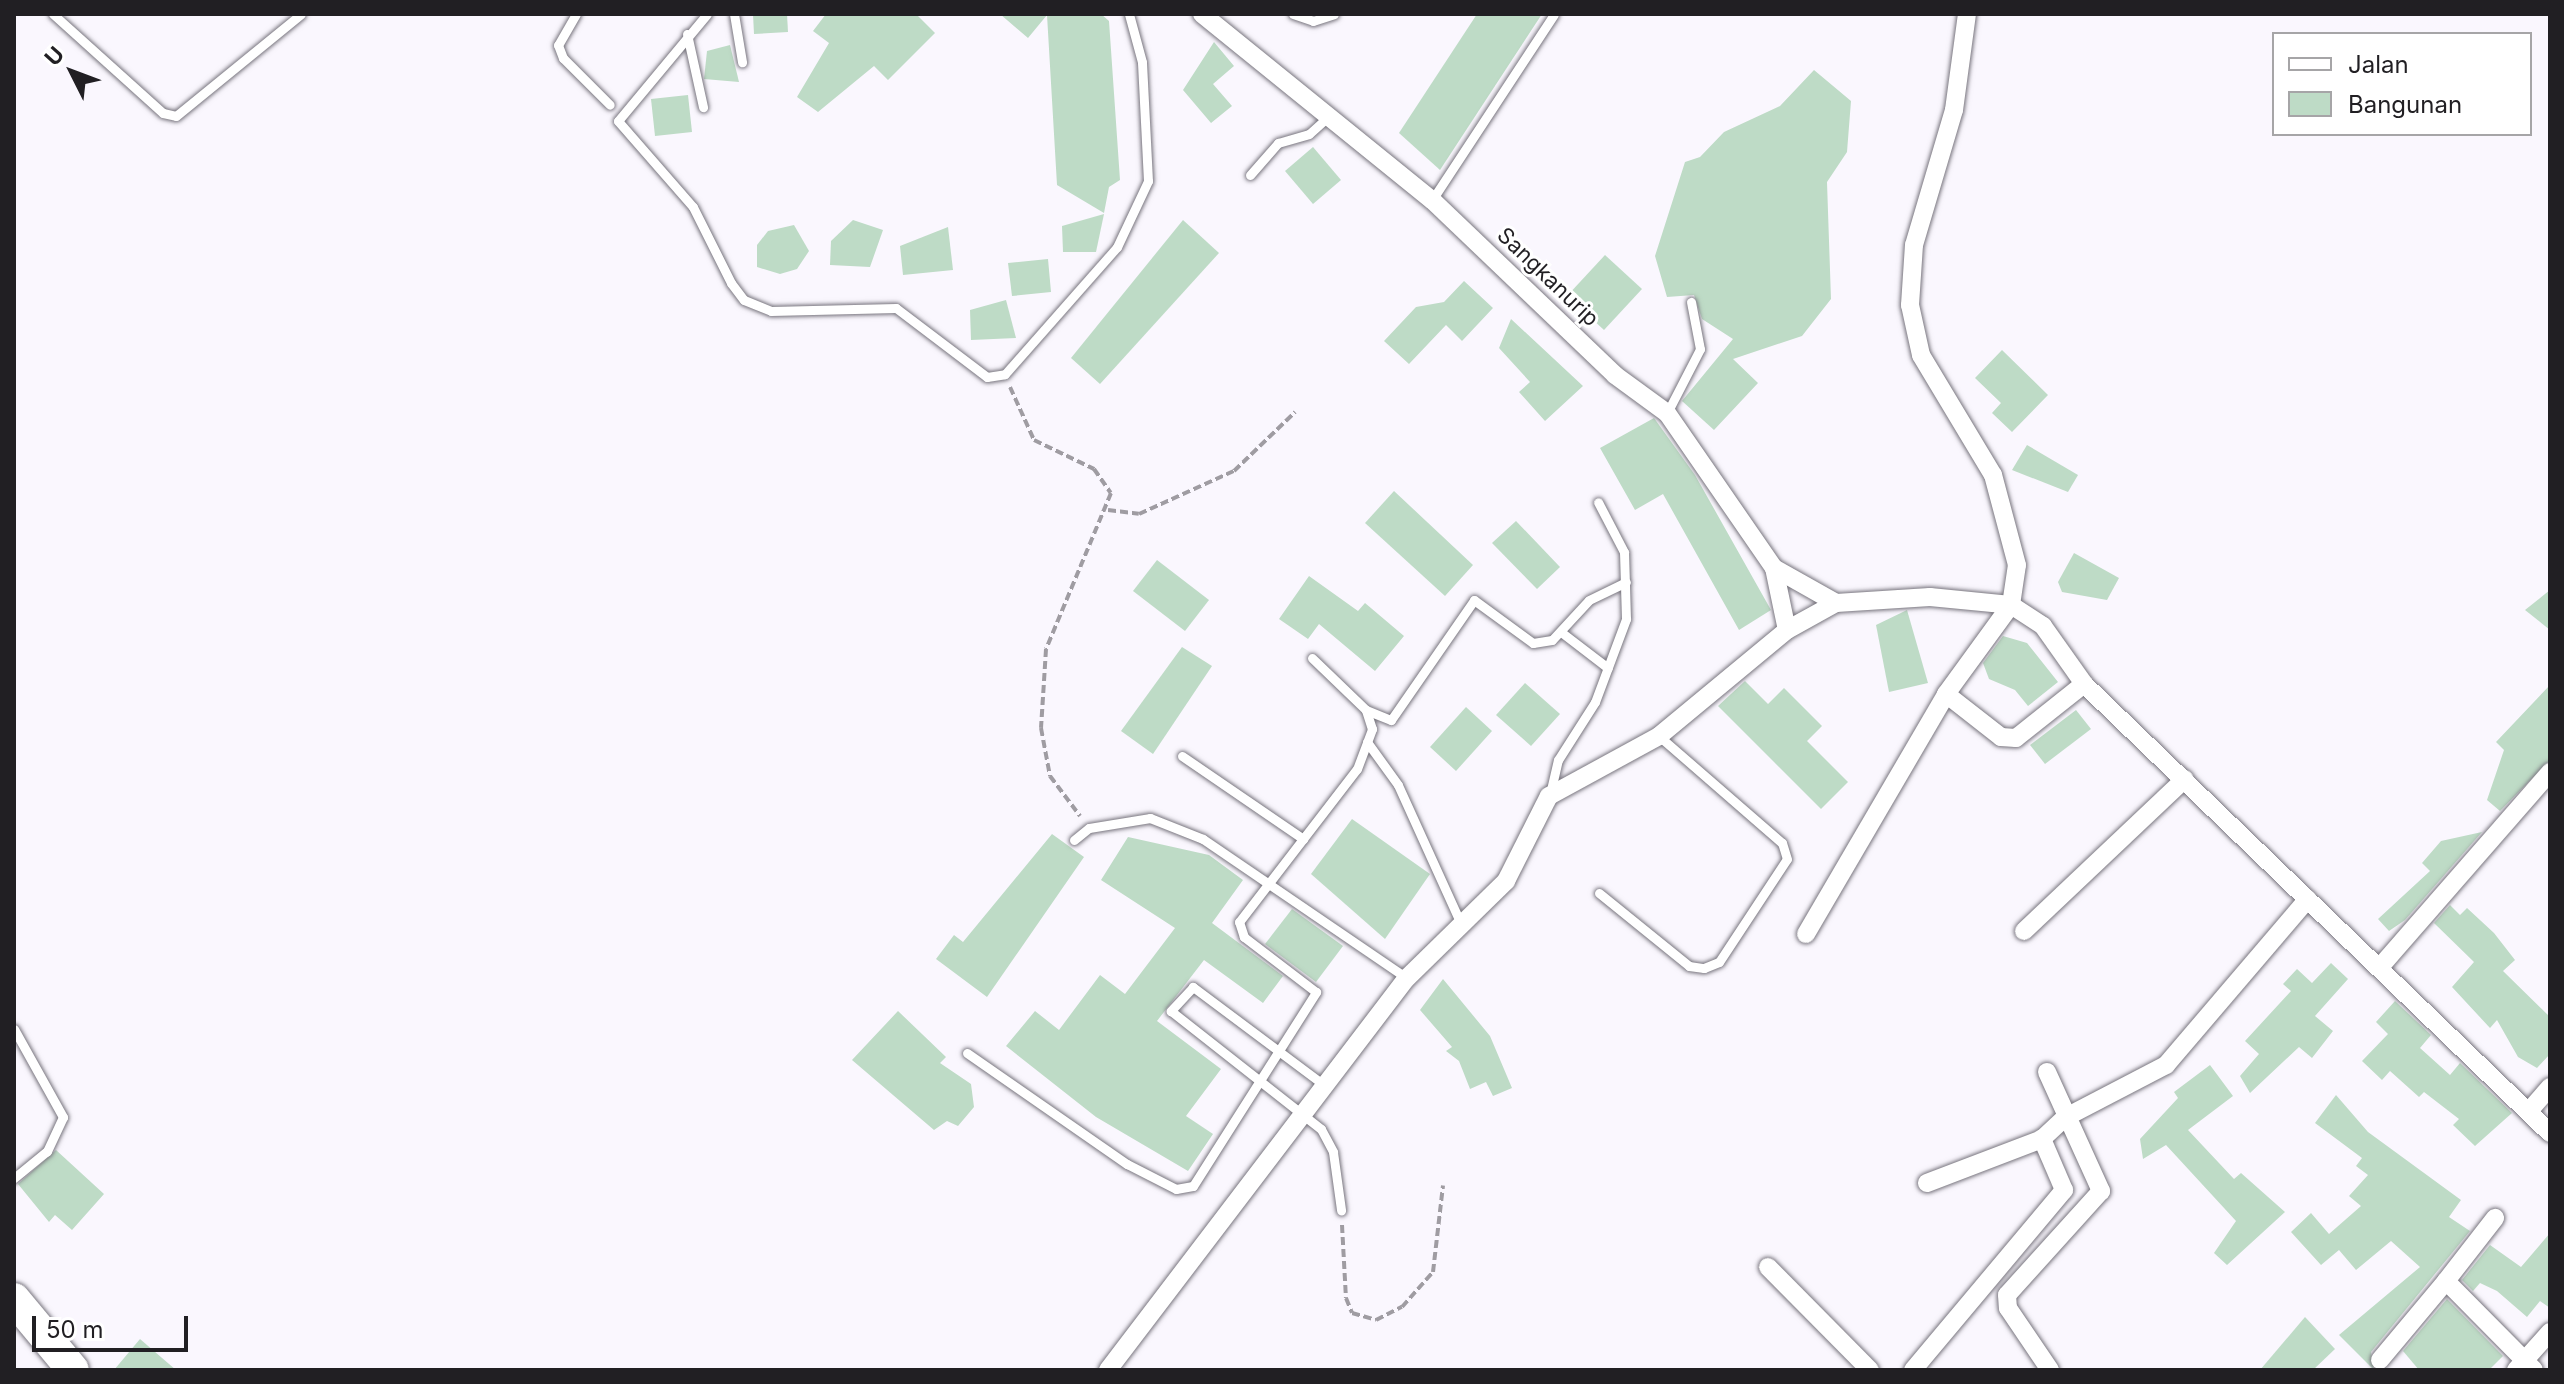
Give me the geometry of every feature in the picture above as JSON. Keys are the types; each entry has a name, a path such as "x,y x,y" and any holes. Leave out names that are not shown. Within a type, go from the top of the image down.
{"highway":[{"path":"14,1299 73,1370"}],"street":[{"name":"Sangkanurip","path":"1202,14 1432,200 1615,375 1667,413 1774,568 1787,630"},
{"path":"1806,934 1946,694 2011,605 2017,565 1993,475 1921,355 1910,305 1914,245 1954,110 1967,14"},
{"path":"1774,568 1836,603"},
{"path":"1108,1370 1407,978 1506,881 1549,796 1659,736 1787,630 1836,603 1930,597 2011,605 2056,639 2084,684 2550,1133"},
{"path":"1946,694 2001,737 2016,738 2084,684"},
{"path":"2380,967 2550,772"},
{"path":"2024,931 2185,779"},
{"path":"1927,1183 2042,1139 2066,1117 2166,1065 2308,899"},
{"path":"2047,1072 2101,1191 2007,1295 2008,1308 2050,1370"},
{"path":"2529,1111 2550,1087"},
{"path":"1913,1370 2064,1190 2042,1139"},
{"path":"2380,1360 2495,1218"},
{"path":"1768,1267 1870,1370"},
{"path":"2446,1281 2526,1366 2550,1332"}],"lane":[{"path":"53,14 163,113 176,116 301,14"},
{"path":"576,14 558,45 563,58 610,105"},
{"path":"707,14 687,34 618,121 693,207 744,300 794,313 896,308 928,327 972,372 1005,374 1117,247 1148,181 1142,62 1129,14"},
{"path":"734,14 742,62"},
{"path":"1293,14 1313,21 1334,14"},
{"path":"1432,200 1554,14"},
{"path":"687,34 703,107"},
{"path":"1250,175 1278,143 1309,134 1330,115"},
{"path":"1667,413 1700,349 1691,302"},
{"path":"1549,796 1558,760 1608,668 1626,619 1624,552 1598,502"},
{"path":"1312,658 1366,710 1391,720 1474,600 1533,643 1561,632 1589,600 1626,582"},
{"path":"1561,632 1608,668"},
{"path":"967,1053 1127,1164 1176,1189 1193,1186 1316,992 1238,930 1267,885 1357,769 1372,729 1366,710"},
{"path":"1599,893 1689,966 1704,968 1719,962 1787,859 1782,843 1659,736"},
{"path":"1367,742 1398,785 1461,924"},
{"path":"1182,756 1303,839"},
{"path":"1074,840 1089,828 1150,818 1203,839 1407,978"},
{"path":"1324,1085 1193,987 1184,992 1171,1011 1174,1020 1327,1137 1341,1210"},
{"path":"14,1029 63,1117 47,1151 14,1178"}],"path":[{"path":"1005,374 1026,430 1107,481 1108,510 1088,541 1045,665 1041,728 1050,776 1089,828"},
{"path":"1108,510 1139,514 1234,471 1295,412"},
{"path":"1341,1210 1346,1298 1352,1313 1376,1320 1402,1307 1433,1272 1443,1186"}],"building":[{"path":"753,14 787,14 788,32 754,34"},
{"path":"826,14 916,14 935,33 888,80 874,66 818,112 797,97 829,43 813,31"},
{"path":"1000,14 1101,14 1109,21 1120,180 1109,187 1104,213 1057,185 1047,15 1028,38"},
{"path":"1477,14 1542,14 1440,170 1399,133"},
{"path":"1214,42 1234,66 1213,84 1232,106 1211,123 1183,90"},
{"path":"730,45 739,82 704,79 707,51"},
{"path":"1814,70 1851,101 1847,152 1827,182 1831,299 1802,336 1733,359 1758,383 1714,430 1682,401 1733,339 1702,319 1694,295 1667,297 1655,256 1685,162 1700,157 1724,132 1780,106"},
{"path":"688,95 692,132 655,136 651,99"},
{"path":"1313,147 1341,180 1313,204 1285,171"},
{"path":"1104,214 1096,252 1063,252 1062,226"},
{"path":"853,220 883,230 870,267 830,265 831,241"},
{"path":"1183,220 1219,253 1100,384 1071,358"},
{"path":"794,225 809,251 797,269 780,274 757,267 757,245 768,231"},
{"path":"948,227 953,270 903,275 900,246"},
{"path":"1605,255 1642,289 1604,330 1567,296"},
{"path":"1048,259 1051,292 1012,296 1008,263"},
{"path":"1464,281 1493,308 1462,341 1446,325 1409,364 1384,341 1416,307 1444,302"},
{"path":"1006,300 1016,338 971,340 970,310"},
{"path":"1511,319 1583,386 1545,421 1519,392 1530,382 1499,348"},
{"path":"2002,350 2048,395 2012,432 1992,413 2001,403 1975,378"},
{"path":"1654,418 1695,475 1771,610 1739,630 1663,494 1635,510 1600,448"},
{"path":"2027,445 2078,475 2068,492 2012,470"},
{"path":"1394,491 1473,565 1445,596 1365,523"},
{"path":"1516,521 1560,567 1537,589 1492,543"},
{"path":"2074,553 2119,578 2107,600 2062,592 2058,582"},
{"path":"1157,560 1209,600 1185,631 1133,591"},
{"path":"1309,576 1358,611 1365,603 1404,636 1375,671 1319,624 1308,639 1279,619"},
{"path":"2550,590 2550,630 2525,610"},
{"path":"1907,610 1928,683 1889,692 1876,625"},
{"path":"2003,636 2027,643 2058,682 2028,706 2015,690 1989,679 1983,663"},
{"path":"1182,647 1212,666 1153,754 1121,731"},
{"path":"1745,681 1768,704 1784,688 1822,726 1807,741 1848,782 1821,809 1718,706"},
{"path":"1525,683 1560,714 1531,746 1496,715"},
{"path":"2550,685 2550,760 2500,811 2487,800 2504,750 2496,742"},
{"path":"1466,707 1492,731 1456,771 1430,747"},
{"path":"2076,710 2091,729 2045,764 2030,745"},
{"path":"1352,819 1430,874 1385,939 1311,874"},
{"path":"2482,832 2405,920 2389,931 2378,919 2430,871 2422,863 2441,841"},
{"path":"1052,834 1084,857 987,997 936,959 954,935 963,942"},
{"path":"1128,837 1209,855 1243,880 1212,923 1283,976 1263,1003 1204,960 1157,1021 1221,1069 1186,1116 1213,1134 1188,1171 1096,1117 1006,1046 1035,1011 1059,1030 1100,975 1125,994 1175,928 1101,880"},
{"path":"2450,905 2460,915 2467,908 2494,933 2515,960 2503,971 2550,1017 2550,1054 2537,1068 2518,1057 2497,1020 2490,1028 2452,987 2474,962 2434,923"},
{"path":"1292,909 1343,946 1316,982 1265,944"},
{"path":"2331,963 2348,979 2315,1016 2333,1031 2312,1058 2299,1047 2250,1093 2240,1076 2259,1054 2245,1041 2291,991 2283,984 2297,969 2312,983"},
{"path":"1443,979 1490,1036 1512,1088 1493,1096 1486,1082 1470,1089 1459,1061 1446,1051 1452,1047 1420,1010"},
{"path":"2395,1001 2431,1035 2420,1048 2450,1075 2460,1063 2512,1113 2475,1146 2453,1125 2459,1119 2424,1092 2419,1097 2390,1071 2382,1080 2362,1061 2388,1034 2376,1022"},
{"path":"898,1011 946,1057 940,1063 971,1084 974,1107 958,1126 947,1121 934,1130 852,1060"},
{"path":"2210,1065 2233,1096 2188,1130 2234,1179 2241,1173 2285,1212 2227,1265 2214,1253 2236,1221 2166,1145 2143,1159 2140,1139 2178,1098 2174,1092"},
{"path":"2336,1095 2368,1132 2461,1200 2449,1217 2470,1231 2371,1352 2374,1370 2339,1335 2420,1267 2391,1241 2356,1270 2339,1250 2321,1265 2291,1232 2311,1213 2329,1234 2361,1206 2349,1196 2368,1175 2356,1166 2362,1158 2315,1123"},
{"path":"56,1150 104,1194 72,1230 55,1215 49,1222 18,1184"},
{"path":"2550,1233 2550,1308 2540,1301 2527,1317 2497,1291 2480,1283 2473,1291 2462,1280 2490,1245 2521,1267"},
{"path":"2447,1299 2503,1356 2489,1370 2419,1370 2403,1351"},
{"path":"2305,1317 2335,1349 2313,1370 2260,1370"},
{"path":"140,1339 176,1370 114,1370"}]}
